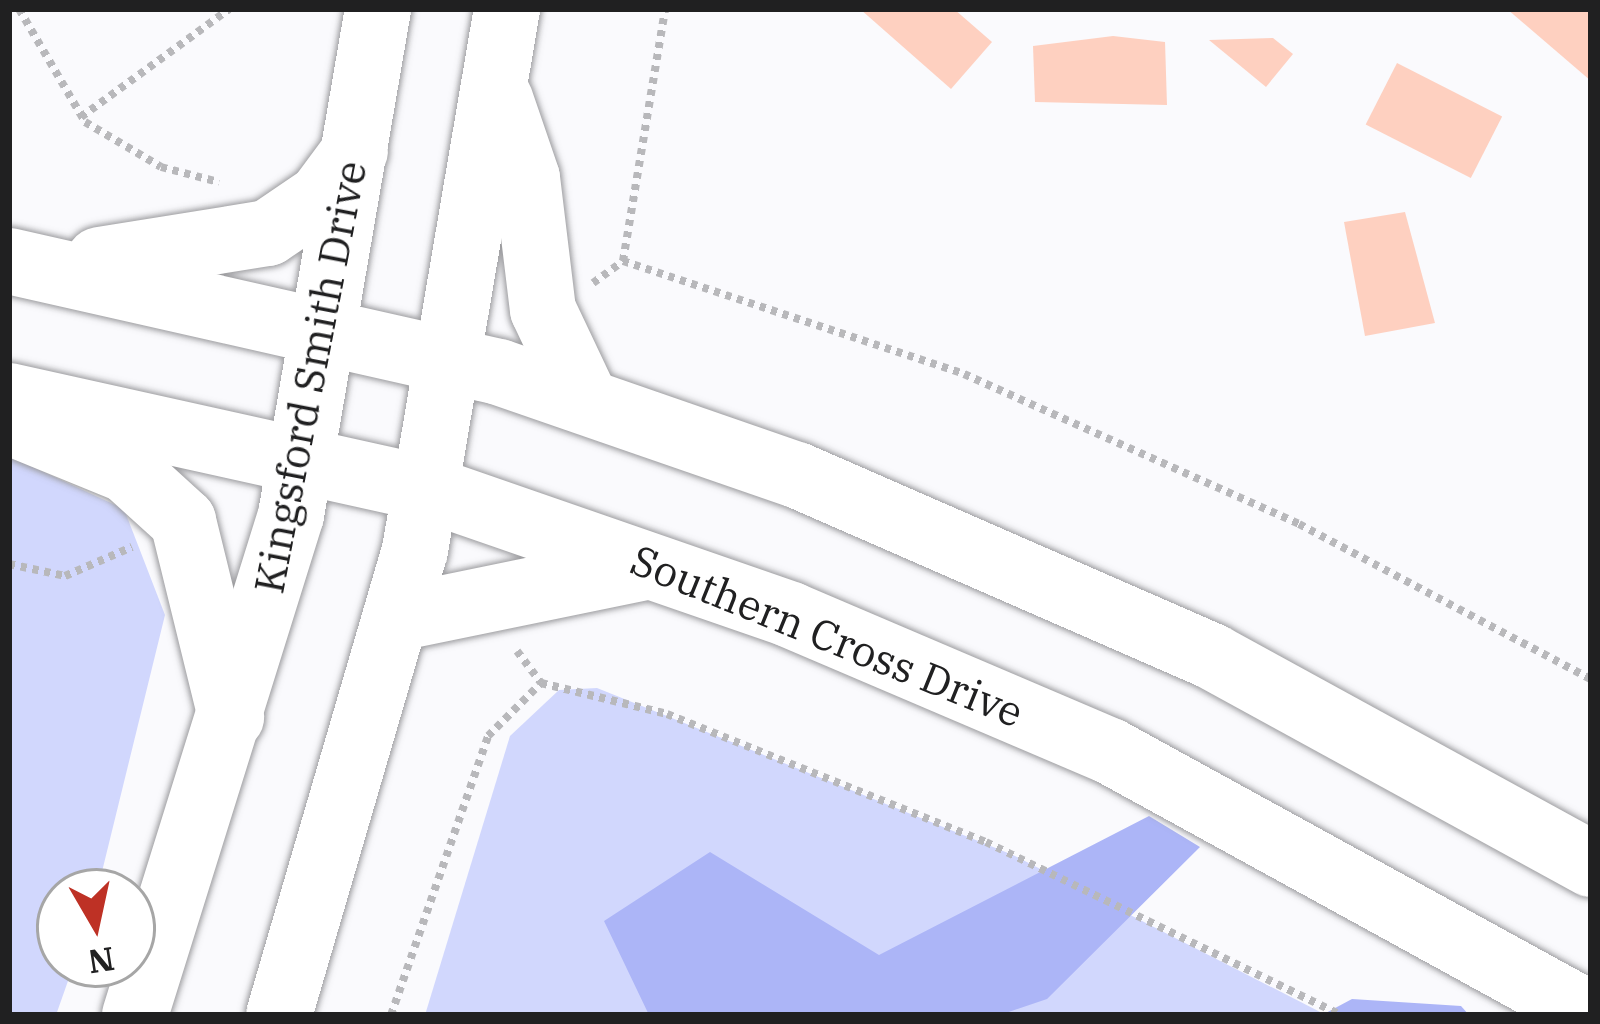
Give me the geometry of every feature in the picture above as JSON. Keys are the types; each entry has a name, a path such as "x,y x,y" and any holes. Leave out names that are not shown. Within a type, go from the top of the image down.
{"main road":[{"name":"Kingsford Smith Drive","path":"135,1015 232,720 303,457 378,9"},
{"path":"280,1015 397,618 497,90 507,9"},
{"path":"497,90 527,178 543,310 586,399"},
{"path":"26,263 268,232 321,197 356,149"},
{"path":"26,263 448,359 586,399 1017,566 1409,757 1591,863"},
{"name":"Southern Cross Drive","path":"9,396 303,457 425,488 655,566 1110,751 1591,1015"},
{"path":"9,425 127,470 183,521 232,720"},
{"path":"397,618 655,566"}],"path":[{"path":"19,9 80,117 160,167 239,189"},
{"path":"80,117 229,9"},
{"path":"665,9 623,261 964,374 1299,524 1591,680"},
{"path":"9,564 87,569"},
{"path":"391,1015 488,736 542,682 667,714 986,842 1340,1015"}],"shaded area":[{"path":"9,456 124,509 165,615 103,868 36,868 36,988 66,988 56,1015 9,1015"},
{"path":"597,688 1013,855 1326,1015 425,1015 510,736 559,690"},
{"path":"1149,816 1200,847 1047,999 1000,1015 649,1015 604,921 710,852 879,955"},
{"path":"1352,999 1461,1006 1469,1015 1322,1015"}],"building":[{"path":"860,9 954,9 992,42 951,89"},
{"path":"1507,9 1591,9 1591,81"},
{"path":"1113,36 1165,42 1167,105 1035,102 1033,46"},
{"path":"1273,38 1293,54 1266,87 1209,40"},
{"path":"1397,63 1502,117 1471,178 1366,124"},
{"path":"1405,212 1435,323 1365,336 1344,222"}]}
